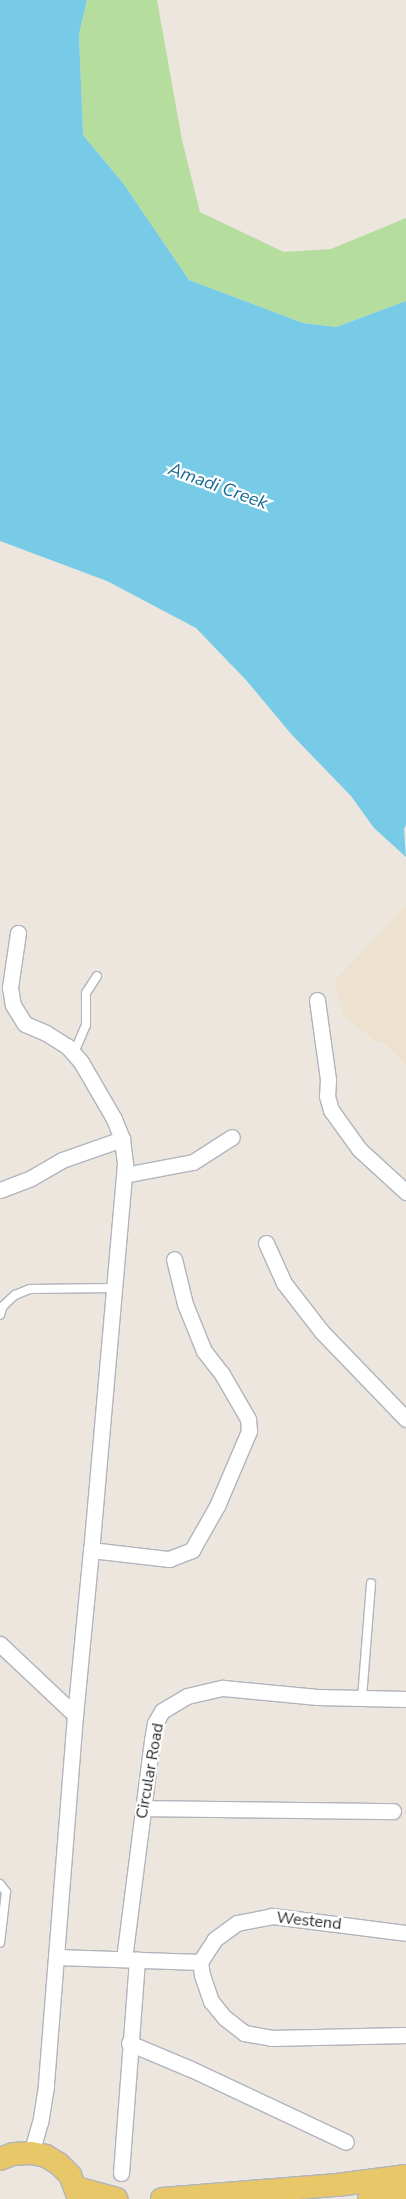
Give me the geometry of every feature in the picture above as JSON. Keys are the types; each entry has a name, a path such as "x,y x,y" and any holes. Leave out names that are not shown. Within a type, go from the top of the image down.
{"main road":[{"path":"0,2159 13,2154 31,2153 46,2156 70,2174 78,2193 117,2199"},
{"path":"162,2199 337,2185 406,2176"},
{"path":"369,2199 406,2194"}],"street":[{"path":"18,933 10,986 13,1005 26,1024 46,1033 74,1053 82,1062 114,1118 122,1139 124,1175 92,1550 75,1715 46,2086 40,2122 31,2153"},
{"path":"317,1000 328,1079 327,1096 331,1110 358,1149 406,1192"},
{"path":"124,1175 193,1162 232,1137"},
{"path":"0,1190 31,1178 62,1160 122,1139"},
{"path":"266,1244 284,1283 322,1332 406,1419"},
{"path":"92,1550 169,1560 192,1550 217,1506 249,1431 248,1419 222,1374 204,1351 185,1304 174,1259"},
{"path":"0,1644 75,1715"},
{"name":"Circular Road","path":"121,2172 129,2043 131,1959 143,1808 155,1723 162,1711 187,1696 223,1688 318,1697 406,1699"},
{"path":"143,1808 393,1811"},
{"name":"Westend","path":"200,1962 215,1939 237,1923 272,1916 406,1933"},
{"path":"57,1957 200,1962 202,1975 211,2001 225,2018 244,2033 271,2038 406,2035"},
{"path":"129,2043 191,2069 346,2142"}],"lane":[{"path":"74,1053 86,1025 86,993 97,976"},
{"path":"0,1314 3,1306 15,1295 30,1290 114,1288"},
{"path":"362,1698 371,1583"},
{"path":"0,1884 6,1892 0,1943"}],"shaded area":[{"path":"406,905 406,1065 382,1041 377,1043 344,1016 334,982"}],"green space":[{"path":"87,0 157,0 182,140 200,212 284,252 331,249 406,218 406,301 336,327 303,323 189,280 123,183 83,135 79,34"}],"water":[{"name":"Amadi Creek","path":"0,0 87,0 79,34 83,135 123,183 189,280 303,323 336,327 406,301 406,825 404,829 406,857 374,828 351,796 292,735 246,680 196,628 107,581 0,541"}]}
